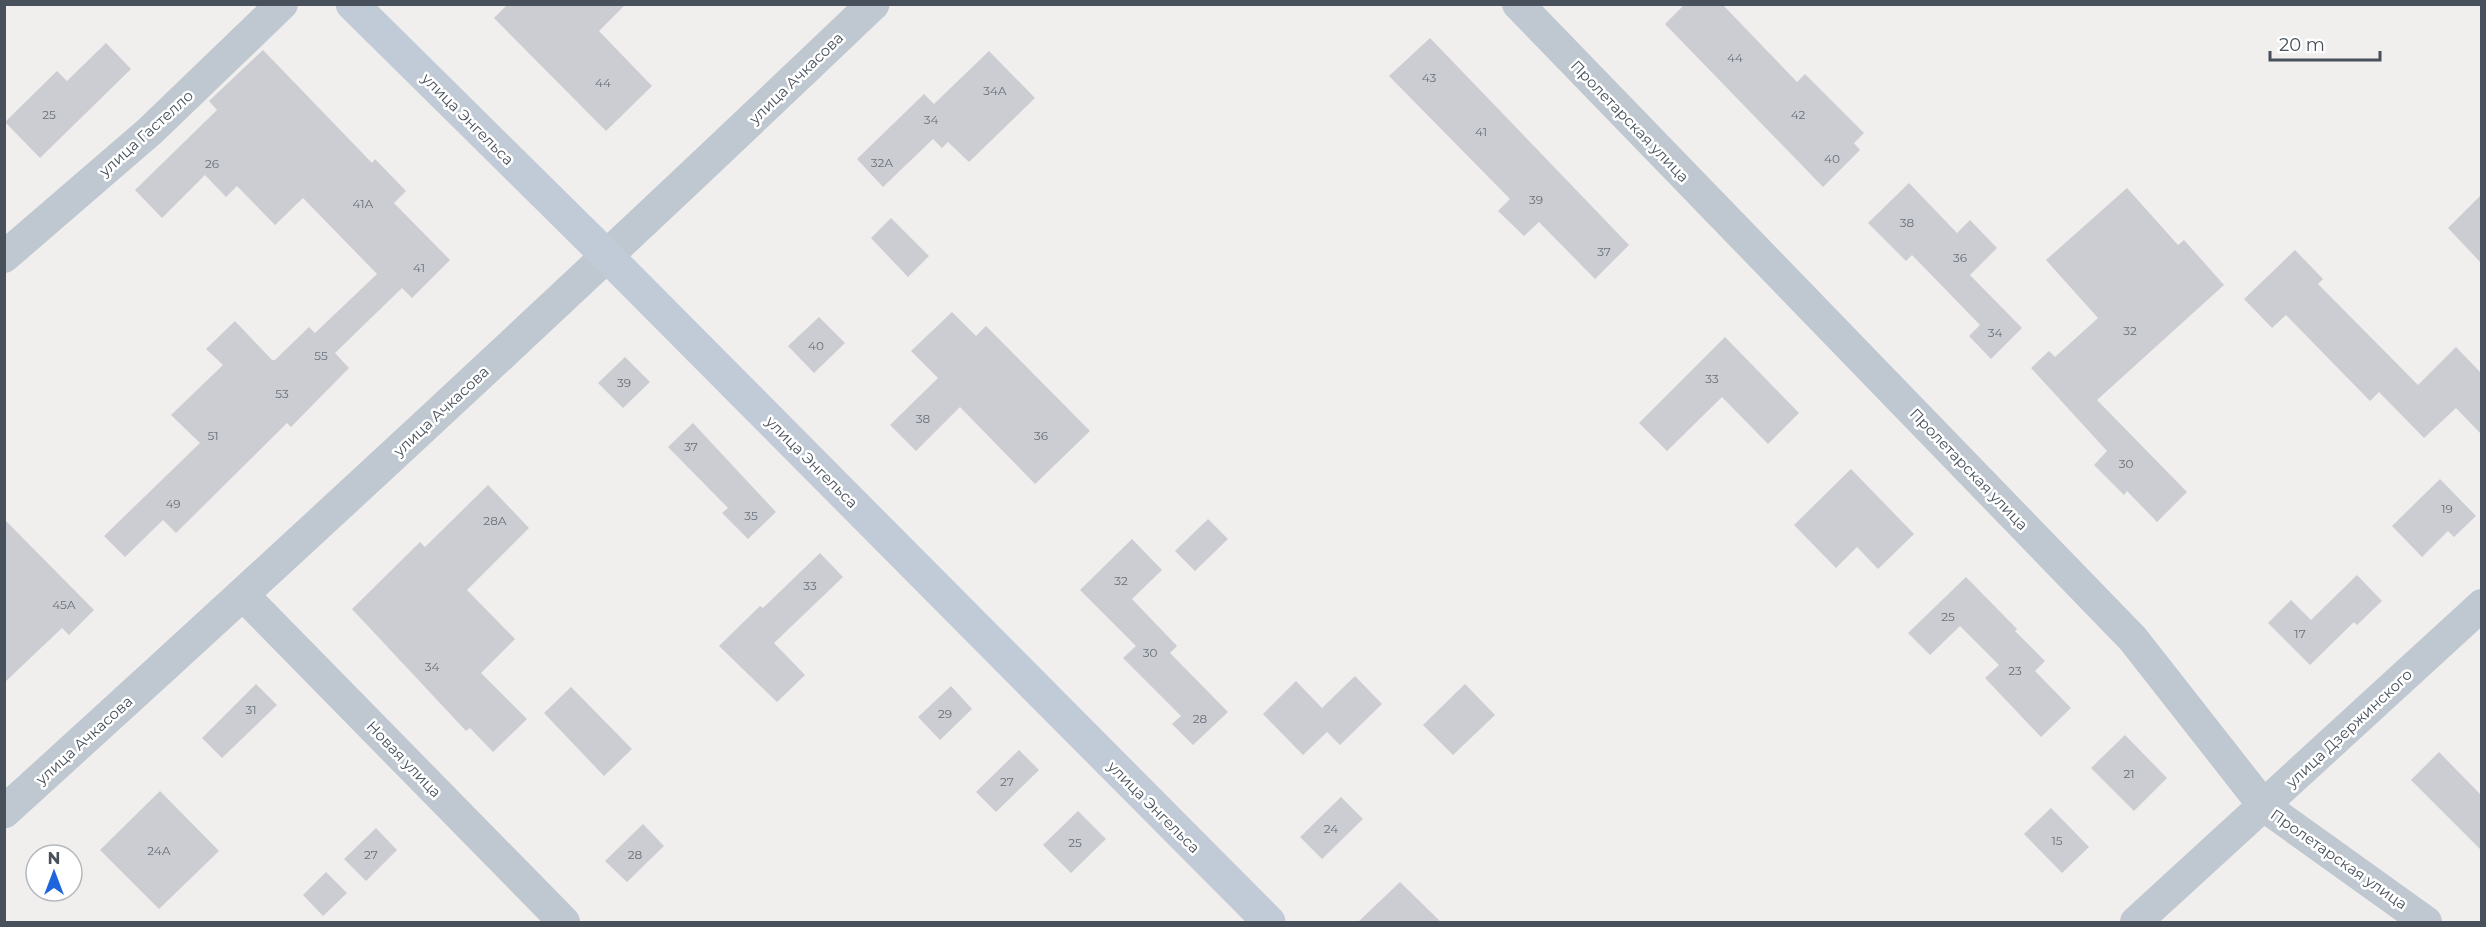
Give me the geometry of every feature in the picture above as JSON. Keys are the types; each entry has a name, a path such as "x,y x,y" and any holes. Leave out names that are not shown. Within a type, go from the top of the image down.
{"main road":[{"name":"улица Энгельса","path":"352,4 607,256 1269,922"}],"street":[{"name":"улица Гастелло","path":"4,256 150,131 282,4"},
{"name":"улица Ачкасова","path":"4,812 243,595 873,4"},
{"name":"Пролетарская улица","path":"1518,4 2133,639 2264,806 2426,922"},
{"name":"Новая улица","path":"243,595 564,922"},
{"name":"улица Дзержинского","path":"2136,922 2481,605"}],"building":[{"path":"508,4 626,4 599,31 652,86 606,131 494,18"},
{"path":"1685,4 1722,4 1797,82 1805,74 1864,133 1854,143 1860,150 1823,187 1665,24"},
{"path":"1430,38 1629,245 1595,279 1539,222 1524,236 1498,211 1510,199 1389,76"},
{"path":"106,43 131,69 40,158 5,122 57,71 67,81"},
{"path":"263,50 372,163 375,159 406,191 394,203 450,260 412,298 402,288 335,353 349,368 291,427 287,423 176,533 163,520 125,557 104,536 200,443 171,415 223,365 206,349 235,321 272,360 275,360 309,327 315,333 377,274 303,198 275,225 237,186 226,197 205,175 162,218 135,190 217,110 209,101"},
{"path":"989,51 1035,98 969,162 948,142 942,148 933,139 883,187 857,159 924,94 934,104"},
{"path":"1909,183 1957,233 1970,220 1997,248 1970,275 2022,328 1991,359 1969,336 1980,325 1912,255 1906,261 1868,223"},
{"path":"2127,188 2178,245 2184,240 2224,285 2097,400 2187,492 2157,522 2127,491 2124,495 2094,465 2107,451 2031,368 2049,351 2055,357 2098,318 2046,260"},
{"path":"2481,195 2481,263 2448,228"},
{"path":"891,218 929,256 908,277 871,238"},
{"path":"2295,250 2323,279 2318,284 2418,385 2456,347 2481,373 2481,434 2456,408 2424,438 2379,392 2370,401 2286,315 2272,328 2244,299"},
{"path":"952,312 976,336 986,326 1090,431 1035,484 960,407 916,451 890,425 938,378 911,351"},
{"path":"819,317 845,343 814,373 788,346"},
{"path":"1725,337 1799,413 1768,444 1722,397 1667,451 1639,423"},
{"path":"625,357 650,382 623,408 598,383"},
{"path":"693,423 776,512 748,539 722,513 728,508 668,447"},
{"path":"1851,469 1914,534 1878,569 1857,547 1836,568 1794,525"},
{"path":"2440,479 2476,516 2454,537 2448,531 2422,557 2392,526"},
{"path":"488,485 529,528 467,590 515,639 481,673 527,719 493,752 470,728 466,731 352,609 420,542 425,547"},
{"path":"4,519 94,610 69,635 62,628 4,683"},
{"path":"1208,519 1228,539 1195,571 1175,551"},
{"path":"1132,539 1162,570 1132,599 1177,646 1170,653 1228,712 1193,745 1172,724 1181,716 1123,658 1136,646 1080,590"},
{"path":"820,553 843,577 774,643 805,675 777,702 719,646 760,606 763,608"},
{"path":"2357,575 2382,601 2357,625 2354,622 2310,665 2268,623 2291,600 2311,620"},
{"path":"1966,577 2045,661 2035,671 2071,708 2041,737 1985,678 1999,665 1960,626 1930,655 1908,633"},
{"path":"1355,676 1382,704 1340,745 1327,732 1303,755 1263,714 1296,681 1322,708"},
{"path":"256,684 277,705 222,758 202,738"},
{"path":"1465,684 1495,715 1453,755 1423,725"},
{"path":"951,686 972,709 940,740 918,717"},
{"path":"571,687 632,749 604,776 544,713"},
{"path":"2125,735 2167,778 2134,811 2091,768"},
{"path":"1019,750 1039,770 996,812 976,792"},
{"path":"2439,752 2481,795 2481,850 2411,780"},
{"path":"160,791 219,851 159,909 100,850"},
{"path":"1341,797 1363,819 1322,859 1300,837"},
{"path":"2051,808 2089,847 2062,873 2024,834"},
{"path":"1078,811 1106,839 1071,873 1043,845"},
{"path":"643,824 664,846 627,882 605,861"},
{"path":"376,828 397,850 366,881 344,859"},
{"path":"326,872 347,893 323,916 303,895"},
{"path":"1400,882 1441,922 1358,922"}]}
